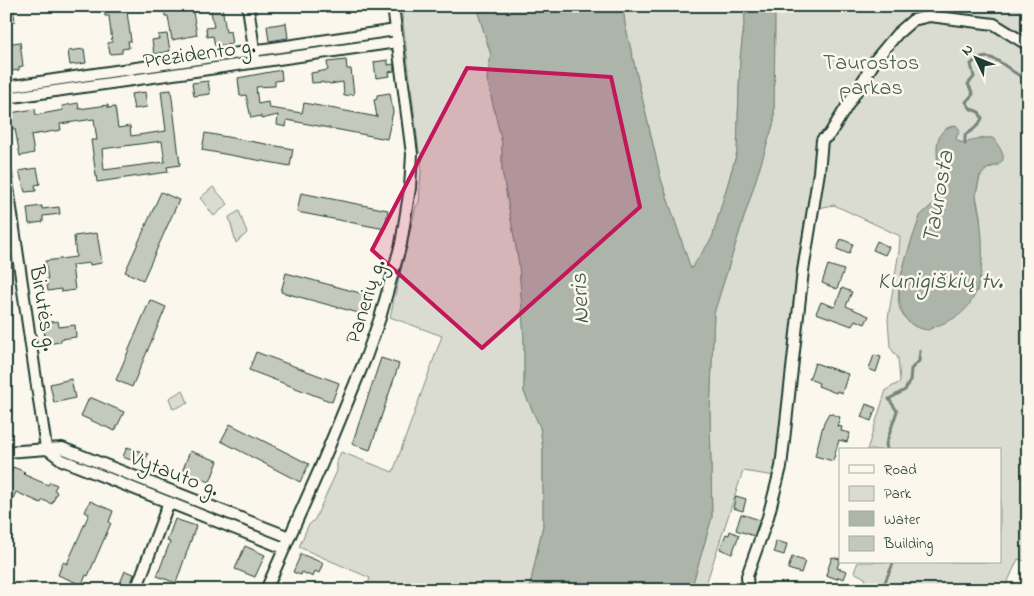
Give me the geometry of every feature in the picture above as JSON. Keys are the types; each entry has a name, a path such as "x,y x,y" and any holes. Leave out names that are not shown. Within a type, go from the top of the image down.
{"street":[{"path":"248,6 256,63"},
{"name":"Panerių g.","path":"266,590 322,466 366,357 380,318 401,244 410,188 412,154 393,6"},
{"path":"748,590 747,576 768,517 781,467 803,271 819,172 822,140 830,135 877,58 897,34 913,20 930,16 994,24 1028,45"},
{"name":"Prezidento g.","path":"6,88 396,30"},
{"name":"Prezidento g.","path":"6,98 397,42"},
{"name":"Birutės g.","path":"6,174 46,448"},
{"name":"Vytauto g.","path":"46,448 62,460 284,548"},
{"name":"Vytauto g.","path":"6,452 62,448 289,537"},
{"path":"136,590 169,502"}],"highlighted area":[{"path":"467,68 611,77 640,207 482,348 372,250"}],"green space":[{"path":"401,6 476,6 491,55 487,79 502,143 502,170 519,264 524,340 524,392 540,427 543,449 543,525 529,590 366,590 370,578 299,547 308,526 315,519 337,471 337,461 341,452 393,472 442,336 390,317 416,206 419,203 422,155 419,152"},
{"path":"623,6 746,6 740,59 737,152 712,238 691,270 661,179 625,24"},
{"name":"Taurostos parkas","path":"775,6 1028,6 1028,562 1018,559 1004,590 868,590 865,578 854,572 857,564 1002,564 1002,448 868,448 886,390 900,382 898,358 890,347 888,319 900,236 834,205 807,210 798,259 775,476 743,471 704,590 691,590 712,517 710,414 714,313 774,122","holes":["958,133 956,138 959,142 964,143 984,137 999,165 987,169 980,177 976,195 980,216 982,257 977,292 916,327 905,318 900,310 898,301 901,277 920,216 935,203 939,194 937,156"]},
{"path":"213,187 228,204 214,216 200,198"},
{"path":"239,211 247,233 236,243 229,217"},
{"path":"183,390 188,403 173,409 169,398"}],"water":[{"name":"Neris","path":"476,6 623,6 625,24 661,179 691,269 712,238 737,152 740,59 746,6 775,6 774,122 714,313 710,414 712,517 691,590 529,590 543,525 543,449 540,427 524,392 524,340 519,264 502,170 502,143 487,79 491,55"},
{"name":"Kunigiškių tv.","path":"956,125 960,130 956,138 959,142 993,138 1000,148 1003,160 985,171 980,176 978,183 976,198 980,215 982,256 979,284 974,296 968,307 959,315 928,330 912,324 903,314 899,299 900,282 920,216 940,195 938,139 944,130"}],"building":[{"path":"6,6 13,6 15,22 6,23"},
{"path":"123,6 124,12 127,12 131,41 128,41 129,48 122,49 122,53 110,54 108,43 112,42 109,16 105,16 104,8"},
{"path":"164,6 192,6 197,35 172,40 168,16 165,16"},
{"path":"210,6 222,6 226,32 230,31 232,44 215,46 213,36 207,37 206,28 214,27"},
{"path":"286,23 288,38 269,41 267,26"},
{"path":"167,34 170,51 154,54 152,40 159,39 158,35"},
{"path":"20,42 23,66 19,67 19,70 6,72 6,44"},
{"path":"84,49 86,63 70,65 68,51"},
{"path":"346,60 347,69 351,69 354,94 344,96 343,82 330,84 323,82 312,83 311,73 328,70 327,62"},
{"path":"388,60 388,65 394,64 394,71 389,72 390,76 376,78 374,62"},
{"path":"281,70 282,80 275,81 275,86 256,87 258,104 268,102 269,108 302,113 304,103 377,117 374,100 377,99 377,95 390,93 393,112 387,139 287,120 286,127 277,125 278,115 261,119 261,116 251,118 246,95 240,96 238,78"},
{"path":"208,81 210,94 194,96 192,83"},
{"path":"171,90 180,165 167,167 168,172 97,182 91,140 97,140 94,119 60,124 61,130 31,135 34,153 20,156 10,113 35,109 36,115 63,110 62,106 78,103 79,109 108,105 108,108 115,107 118,128 130,126 131,136 166,131 161,91","holes":["162,141 165,162 104,170 102,149"]},
{"path":"145,92 147,107 134,109 131,94"},
{"path":"205,133 293,149 290,166 202,150"},
{"path":"37,168 40,184 35,185 36,191 25,192 19,171"},
{"path":"161,192 179,200 143,280 125,272"},
{"path":"301,193 388,210 385,229 297,212"},
{"path":"42,206 42,209 59,207 60,214 43,216 43,222 29,224 27,208"},
{"path":"97,233 102,263 72,265 75,290 61,292 61,289 48,291 45,261 76,257 74,236"},
{"path":"841,239 853,244 849,254 837,249"},
{"path":"877,241 889,247 885,255 873,250"},
{"path":"828,265 844,270 837,289 822,283"},
{"path":"286,273 371,296 366,315 281,292"},
{"path":"842,288 852,292 846,306 869,316 865,324 855,320 852,326 816,313 821,302 835,307"},
{"path":"150,300 166,307 132,387 116,380"},
{"path":"58,321 59,327 75,325 76,337 46,344 43,323"},
{"path":"256,352 339,383 332,402 249,370"},
{"path":"874,355 881,357 876,372 869,369"},
{"path":"381,358 399,364 370,450 352,444"},
{"path":"815,363 848,374 842,393 837,391 836,393 818,386 819,383 809,379"},
{"path":"71,379 75,398 54,403 50,384"},
{"path":"89,398 124,412 115,431 81,416"},
{"path":"866,404 876,408 871,421 861,417"},
{"path":"829,413 840,417 837,426 842,427 841,431 850,433 847,442 839,440 833,461 815,456 824,422"},
{"path":"230,424 309,464 300,482 221,441"},
{"path":"127,447 148,454 144,465 123,457"},
{"path":"190,451 218,461 210,482 182,472"},
{"path":"13,467 25,472 23,474 48,485 50,482 57,485 54,490 57,492 52,504 43,500 41,503 16,492 6,514 6,483"},
{"path":"736,496 746,499 743,511 733,508"},
{"path":"90,501 113,511 109,522 111,523 88,576 86,575 82,585 58,575 63,562 67,564 89,514 85,512"},
{"path":"741,514 760,520 754,536 736,530"},
{"path":"175,519 196,526 176,583 157,576 170,542 167,541"},
{"path":"730,531 739,535 732,554 720,549 726,534 729,535"},
{"path":"776,541 787,544 784,555 774,552"},
{"path":"245,546 265,555 255,577 235,569"},
{"path":"301,554 323,563 319,573 315,571 313,577 302,572 301,575 293,572"},
{"path":"792,557 805,561 801,573 788,569"},
{"path":"832,557 839,559 837,568 847,571 844,579 838,577 837,579 826,575"},
{"path":"125,571 134,574 129,590 118,588"}],"waterway":[{"name":"Taurosta","path":"965,144 965,135 977,126 982,118 979,112 971,109 966,102 973,94 968,84 974,77 971,64 987,57 1001,62 1014,72 1028,79"},
{"name":"Taurosta","path":"887,448 886,444 897,411 889,399 905,390 910,381 911,369 919,361 920,351"},
{"name":"Taurosta","path":"886,590 884,584 893,564"}]}
